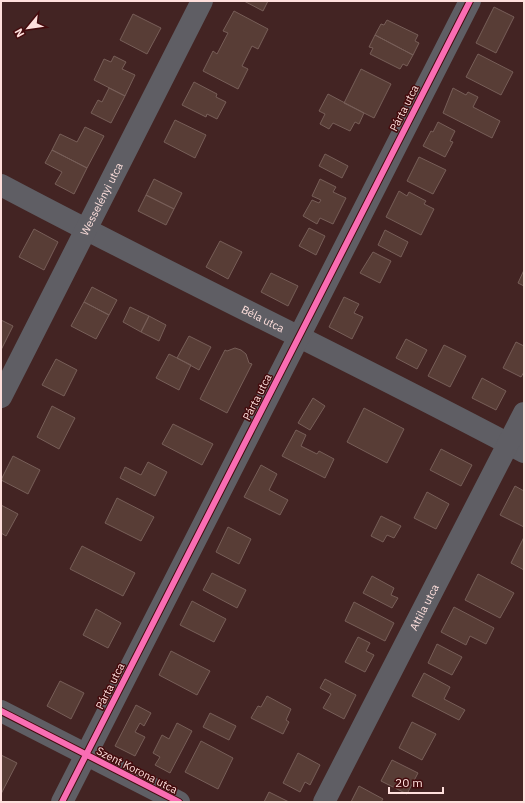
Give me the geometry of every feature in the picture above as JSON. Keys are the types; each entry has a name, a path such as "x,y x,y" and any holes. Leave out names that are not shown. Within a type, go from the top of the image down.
{"street":[{"name":"Wesselényi utca","path":"1,397 202,1"},
{"name":"Párta utca","path":"62,802 470,1"},
{"name":"Béla utca","path":"1,185 86,230 299,336 516,447"},
{"name":"Attila utca","path":"324,802 516,447 524,413"},
{"name":"Szent Korona utca","path":"1,711 179,802"}],"building":[{"path":"244,1 268,1 263,11"},
{"path":"494,7 514,17 496,53 476,43"},
{"path":"234,11 268,29 258,49 252,46 242,66 248,69 238,89 203,71 213,51 217,54 228,33 223,31"},
{"path":"133,14 161,28 147,54 120,40"},
{"path":"387,20 418,35 415,41 419,43 413,55 375,35 381,24 384,25"},
{"path":"375,35 413,55 407,66 403,64 400,69 370,54 373,48 369,47"},
{"path":"478,54 513,72 501,95 466,77"},
{"path":"114,56 126,62 122,69 135,75 125,96 94,80 104,59 111,62"},
{"path":"361,69 391,84 374,118 344,103"},
{"path":"194,82 217,94 216,97 226,102 217,119 207,114 206,117 182,105"},
{"path":"109,88 125,96 111,123 91,113 98,100 102,102"},
{"path":"453,88 466,95 468,92 478,97 473,107 500,121 492,138 443,113"},
{"path":"328,94 364,113 359,124 355,122 350,131 333,123 329,129 320,124 325,114 319,111"},
{"path":"175,120 206,135 195,158 164,142"},
{"path":"438,122 455,131 450,141 453,142 445,157 423,146"},
{"path":"85,127 104,136 87,168 52,150 60,134 77,142"},
{"path":"52,150 87,168 74,194 55,184 62,172 45,163"},
{"path":"325,154 348,166 342,178 319,166"},
{"path":"419,157 446,170 433,194 407,181"},
{"path":"154,179 182,193 174,209 146,195"},
{"path":"320,179 336,187 333,192 346,198 333,224 320,218 317,224 303,216 312,200 319,203 321,200 312,196"},
{"path":"399,191 407,196 409,192 426,201 424,204 434,209 421,235 386,217"},
{"path":"146,195 174,209 166,225 138,211"},
{"path":"309,228 325,236 316,255 299,246"},
{"path":"34,229 58,242 44,270 19,257"},
{"path":"385,230 408,242 401,257 378,245"},
{"path":"220,241 242,252 228,279 206,267"},
{"path":"373,252 391,261 380,283 360,273"},
{"path":"524,270 524,286 518,283"},
{"path":"271,273 298,286 288,306 261,292"},
{"path":"92,287 117,300 109,315 84,302"},
{"path":"344,297 359,304 354,313 363,317 352,339 329,327"},
{"path":"84,302 109,315 96,339 71,326"},
{"path":"130,307 149,316 141,332 123,322"},
{"path":"149,316 166,325 159,341 141,332"},
{"path":"1,320 13,326 1,350"},
{"path":"189,336 211,347 199,370 177,358"},
{"path":"406,339 427,350 417,369 396,358"},
{"path":"516,342 524,346 524,372 521,377 503,368"},
{"path":"444,345 466,356 450,387 428,376"},
{"path":"235,348 246,354 249,363 252,364 227,413 200,399 225,350 227,351"},
{"path":"169,354 191,365 179,390 156,378"},
{"path":"56,359 77,370 64,396 42,385"},
{"path":"482,378 506,391 496,410 472,398"},
{"path":"313,398 325,406 310,430 298,423"},
{"path":"52,406 75,418 59,449 37,437"},
{"path":"364,408 404,429 387,463 347,442"},
{"path":"173,424 213,444 202,465 162,444"},
{"path":"296,430 306,435 301,446 317,454 319,451 334,459 325,478 282,456"},
{"path":"441,449 472,465 461,486 430,470"},
{"path":"13,456 40,470 28,494 1,480"},
{"path":"148,462 167,472 155,496 120,478 125,467 141,475"},
{"path":"261,465 277,474 269,490 288,500 280,515 244,497"},
{"path":"515,486 524,491 524,527 500,515"},
{"path":"427,492 449,504 436,529 414,518"},
{"path":"117,498 154,517 141,541 105,523"},
{"path":"1,505 18,514 6,536 1,533"},
{"path":"381,516 401,526 394,538 387,535 383,542 371,536"},
{"path":"228,527 251,539 239,564 216,552"},
{"path":"524,537 524,570 511,563"},
{"path":"82,546 135,573 123,596 70,569"},
{"path":"212,573 246,590 237,608 203,590"},
{"path":"478,574 514,593 500,618 465,600"},
{"path":"372,576 394,588 391,595 398,598 392,608 363,593"},
{"path":"192,601 226,619 214,642 180,625"},
{"path":"354,602 394,623 385,641 345,621"},
{"path":"454,607 494,628 486,644 470,636 466,645 441,632"},
{"path":"96,609 121,623 108,648 83,635"},
{"path":"358,637 370,643 366,651 374,655 365,672 345,662"},
{"path":"437,644 462,657 452,675 428,663"},
{"path":"171,651 210,671 197,695 159,675"},
{"path":"424,673 450,687 444,699 465,710 459,720 412,696"},
{"path":"325,679 356,695 344,719 323,708 331,694 320,688"},
{"path":"60,681 84,693 71,719 47,706"},
{"path":"267,696 291,709 286,720 289,722 283,734 251,718 258,706 261,707"},
{"path":"136,705 151,713 144,726 140,723 135,732 145,737 135,756 115,746"},
{"path":"210,713 236,726 229,740 203,727"},
{"path":"412,722 436,734 422,760 399,748"},
{"path":"177,723 192,731 170,773 155,765 160,757 153,753 162,735 169,739"},
{"path":"201,741 233,758 218,789 185,772"},
{"path":"298,753 320,765 310,785 305,782 300,792 283,783"},
{"path":"1,755 17,763 1,794"},
{"path":"392,760 418,773 407,794 381,781"},
{"path":"359,786 383,799 381,802 351,802"},
{"path":"269,792 289,802 264,802"}],"cycle path":[{"path":"62,802 470,1"},
{"path":"1,711 179,802"}]}
